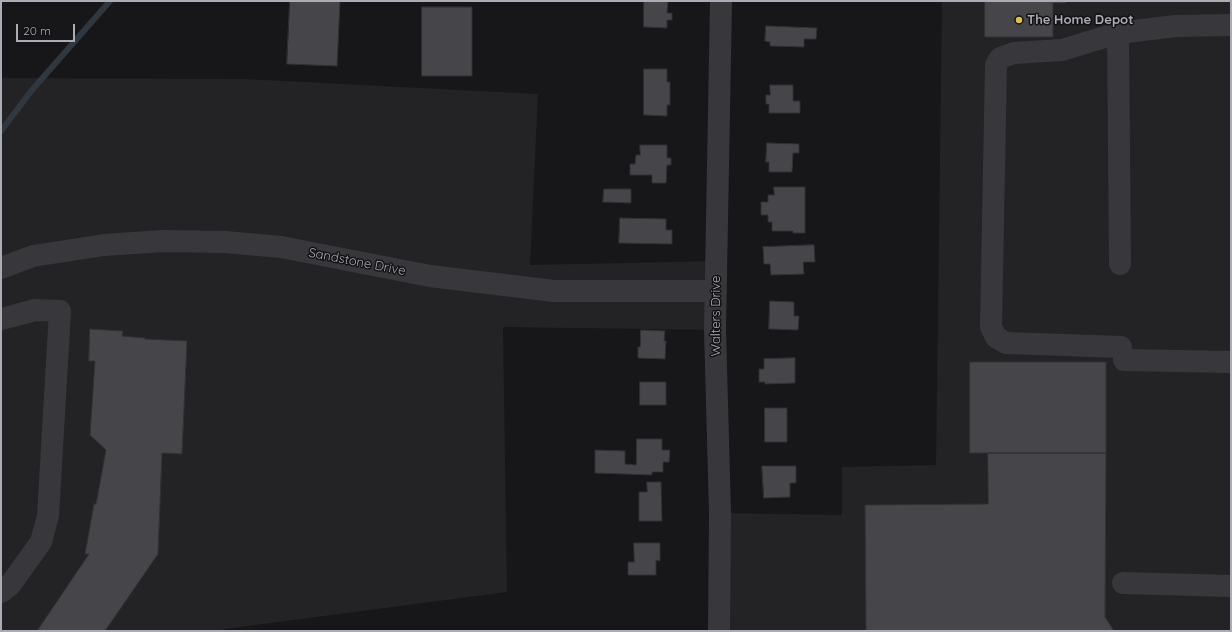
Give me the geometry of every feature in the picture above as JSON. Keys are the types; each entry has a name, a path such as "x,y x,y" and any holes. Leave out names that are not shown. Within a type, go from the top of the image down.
{"street":[{"name":"Walters Drive","path":"719,631 720,513 715,330 721,1"},
{"path":"1231,24 1176,26 1118,33 1062,50 1014,53 1000,58 996,65 991,328 996,337 1006,343 1231,362"},
{"path":"1118,33 1120,264"},
{"name":"Sandstone Drive","path":"1,268 32,256 104,245 164,241 225,242 281,247 430,276 554,291 716,291"},
{"path":"1,319 35,310 60,311 48,516 40,542 10,585 1,592"},
{"path":"1123,583 1231,586"}],"shaded area":[{"path":"942,1 1231,1 1231,631 719,631 720,513 842,515 842,467 936,465"},
{"path":"1,78 245,79 538,94 530,265 716,261 715,330 503,327 507,592 219,631 1,631"}],"building":[{"path":"290,1 340,1 337,66 287,64"},
{"path":"644,1 668,1 667,13 672,13 672,20 667,20 667,28 644,27"},
{"name":"The Home Depot","path":"985,1 1066,1 1066,3 1053,3 1053,37 985,37"},
{"path":"422,7 472,7 472,76 422,76"},
{"path":"766,26 817,28 816,39 804,39 804,47 770,46 770,42 765,41"},
{"path":"644,69 667,69 667,82 670,82 670,105 667,105 667,116 644,115"},
{"path":"770,85 793,85 793,101 800,101 800,113 769,113 769,104 766,104 766,95 770,95"},
{"path":"767,143 799,144 799,153 793,153 792,172 769,172 769,162 766,162"},
{"path":"640,145 667,145 667,158 671,158 671,165 667,165 666,183 652,183 652,175 630,175 630,164 635,164 636,155 640,155"},
{"path":"774,187 805,187 805,233 793,233 793,231 772,231 772,222 768,222 768,215 761,215 761,202 768,202 768,195 774,195"},
{"path":"604,189 631,189 631,203 603,202"},
{"path":"620,218 666,219 666,230 672,230 672,244 619,243"},
{"path":"814,245 815,262 803,262 804,274 771,275 770,264 764,264 763,247"},
{"path":"770,301 794,302 794,316 799,316 798,330 769,329"},
{"path":"90,329 123,331 122,336 145,339 187,341 182,454 162,453 158,554 105,631 37,631 89,554 85,554 106,450 90,435 95,361 89,361"},
{"path":"641,330 665,331 665,359 638,358"},
{"path":"795,358 795,383 765,384 765,382 759,382 759,369 764,369 764,359"},
{"path":"970,362 1106,362 1106,453 970,453"},
{"path":"640,382 666,382 666,405 640,405"},
{"path":"765,408 787,408 787,442 765,442"},
{"path":"637,439 662,439 662,450 670,450 669,462 663,462 663,472 652,472 652,475 595,473 595,450 625,451 625,464 636,465"},
{"path":"988,453 1106,453 1105,617 1114,631 866,631 865,505 988,504"},
{"path":"762,466 796,466 796,483 790,483 790,497 764,498"},
{"path":"647,482 661,482 662,521 639,521 639,492 647,492"},
{"path":"634,543 660,543 660,561 656,560 656,575 628,575 628,562 634,562"}],"waterway":[{"path":"1,131 32,90 110,1"}],"place":[{"name":"The Home Depot","path":"1019,20"}]}
